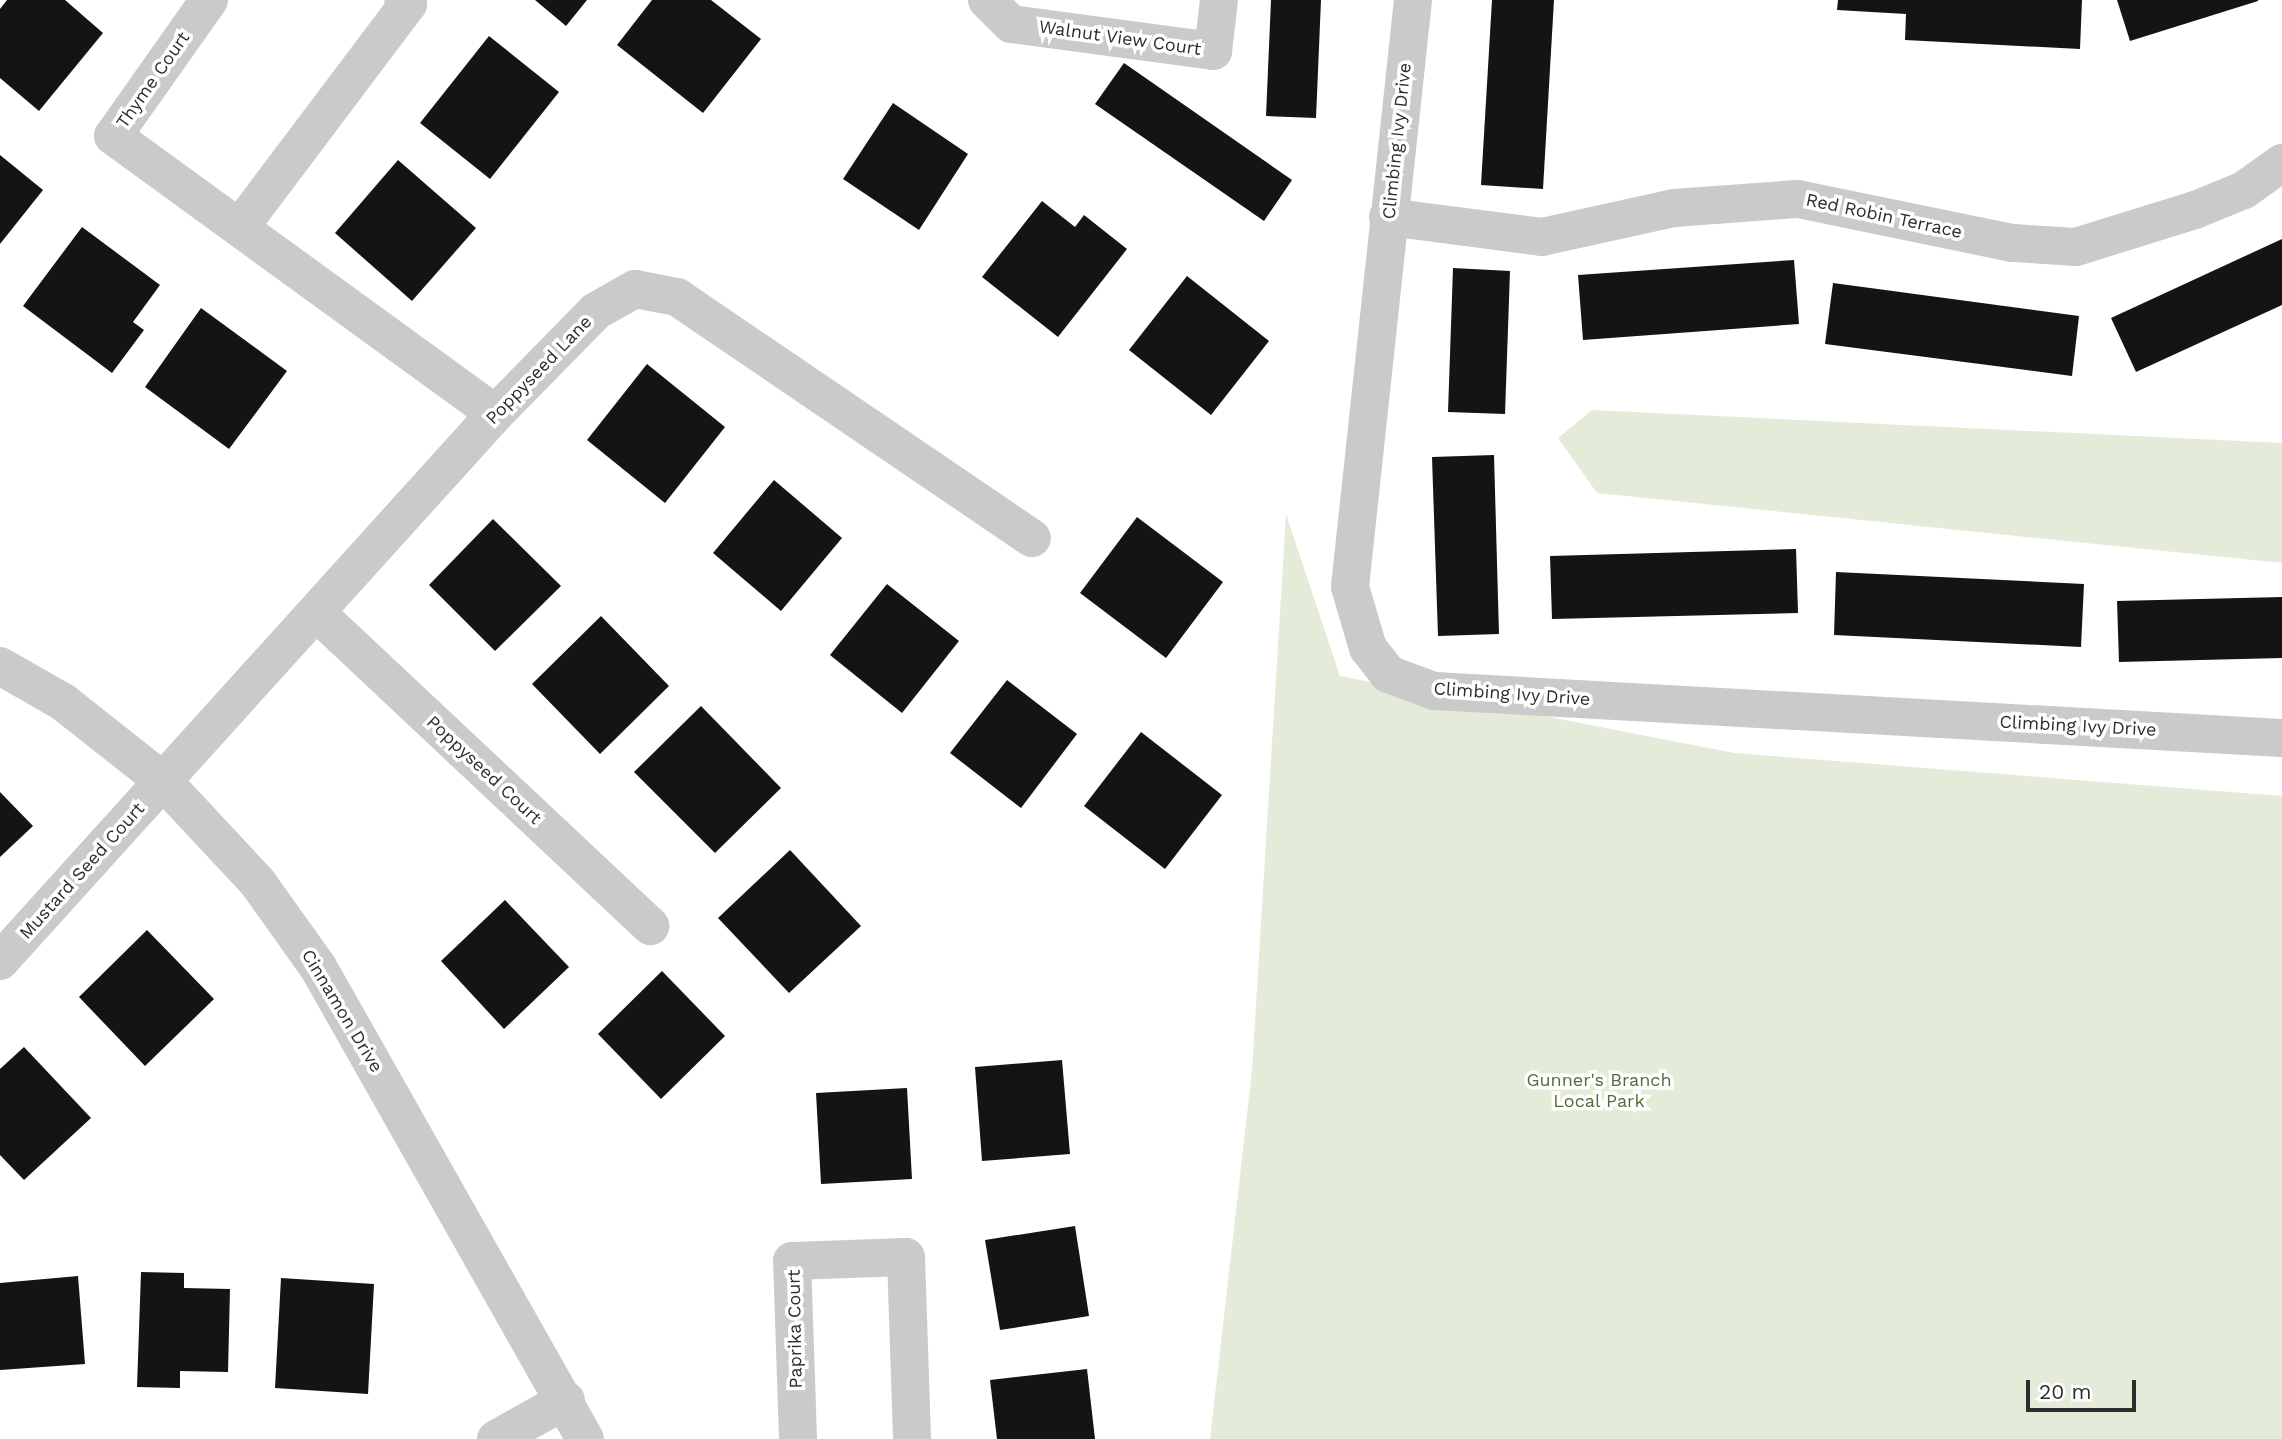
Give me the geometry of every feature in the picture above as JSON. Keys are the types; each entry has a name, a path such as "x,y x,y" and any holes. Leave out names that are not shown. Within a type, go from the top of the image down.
{"street":[{"name":"Thyme Court","path":"209,0 113,136 495,414"},
{"path":"240,227 408,4 402,0"},
{"name":"Walnut View Court","path":"987,0 1011,24 1213,51 1219,0"},
{"name":"Climbing Ivy Drive","path":"1413,0 1350,587 1367,648 1388,674 1434,691 2282,738"},
{"name":"Red Robin Terrace","path":"1388,217 1542,237 1674,208 1798,199 2013,243 2076,247 2136,233 2207,205 2282,163"},
{"name":"Poppyseed Lane","path":"163,780 318,614 495,414 596,311 635,289 677,297 1032,538"},
{"name":"Poppyseed Court","path":"318,614 650,926"},
{"name":"Cinnamon Drive","path":"0,666 63,702 163,780 257,883 318,967 566,1400 585,1439"},
{"name":"Mustard Seed Court","path":"0,961 163,780"},
{"name":"Paprika Court","path":"798,1439 792,1261 906,1257 912,1439"},
{"path":"496,1439 566,1400"}],"green space":[{"path":"1592,410 2282,443 2282,563 1597,493 1558,438"},
{"name":"Gunner's Branch Local Park","path":"1286,514 1340,676 1734,753 2282,796 2282,1439 1210,1439 1252,1070"}],"building":[{"path":"7,0 65,0 103,33 39,111 0,78 0,9"},
{"path":"535,0 587,0 566,26"},
{"path":"652,0 711,0 761,39 703,113 617,45"},
{"path":"1271,0 1321,0 1316,118 1266,116"},
{"path":"1492,0 1554,0 1543,189 1481,185"},
{"path":"1838,0 2082,0 2080,49 1905,40 1906,14 1837,10"},
{"path":"2117,0 2258,0 2258,1 2130,41"},
{"path":"489,36 559,92 490,179 420,123"},
{"path":"1124,63 1292,180 1264,221 1095,104"},
{"path":"893,103 968,154 919,230 843,179"},
{"path":"0,155 43,190 0,244"},
{"path":"398,160 476,228 412,301 335,233"},
{"path":"1042,201 1075,227 1084,215 1127,249 1058,337 982,277"},
{"path":"82,227 160,285 133,322 144,330 112,373 23,306"},
{"path":"2282,239 2282,305 2136,372 2111,318"},
{"path":"1794,260 1799,324 1583,340 1578,275"},
{"path":"1453,268 1510,271 1505,414 1448,412"},
{"path":"1187,276 1269,341 1211,415 1129,350"},
{"path":"1833,283 2079,316 2072,376 1825,344"},
{"path":"201,308 287,371 229,449 145,387"},
{"path":"647,364 725,427 665,503 587,440"},
{"path":"1494,455 1499,634 1438,636 1432,457"},
{"path":"774,480 842,538 781,611 713,553"},
{"path":"1137,517 1223,582 1166,658 1080,593"},
{"path":"493,519 561,586 495,651 429,585"},
{"path":"1796,549 1798,613 1552,619 1550,556"},
{"path":"1836,572 2084,584 2081,647 1834,635"},
{"path":"887,584 959,641 902,713 830,655"},
{"path":"2282,597 2282,658 2119,662 2117,601"},
{"path":"601,616 669,686 600,754 532,684"},
{"path":"1007,680 1077,734 1021,808 950,753"},
{"path":"701,706 781,788 715,853 634,772"},
{"path":"1141,732 1222,795 1165,869 1084,806"},
{"path":"0,792 33,826 0,857"},
{"path":"790,850 861,926 789,993 718,918"},
{"path":"505,900 569,967 504,1029 441,961"},
{"path":"147,930 214,999 145,1066 79,997"},
{"path":"662,971 725,1036 661,1099 598,1034"},
{"path":"24,1047 91,1118 24,1180 0,1155 0,1069"},
{"path":"1062,1060 1070,1154 982,1161 975,1067"},
{"path":"907,1088 912,1179 821,1184 816,1093"},
{"path":"1075,1226 1089,1316 1000,1330 985,1240"},
{"path":"141,1272 184,1273 184,1288 230,1289 228,1372 180,1371 180,1388 137,1387"},
{"path":"78,1276 85,1364 0,1370 0,1283"},
{"path":"281,1278 374,1284 368,1394 275,1388"},
{"path":"1087,1369 1095,1439 997,1439 990,1380"}]}
